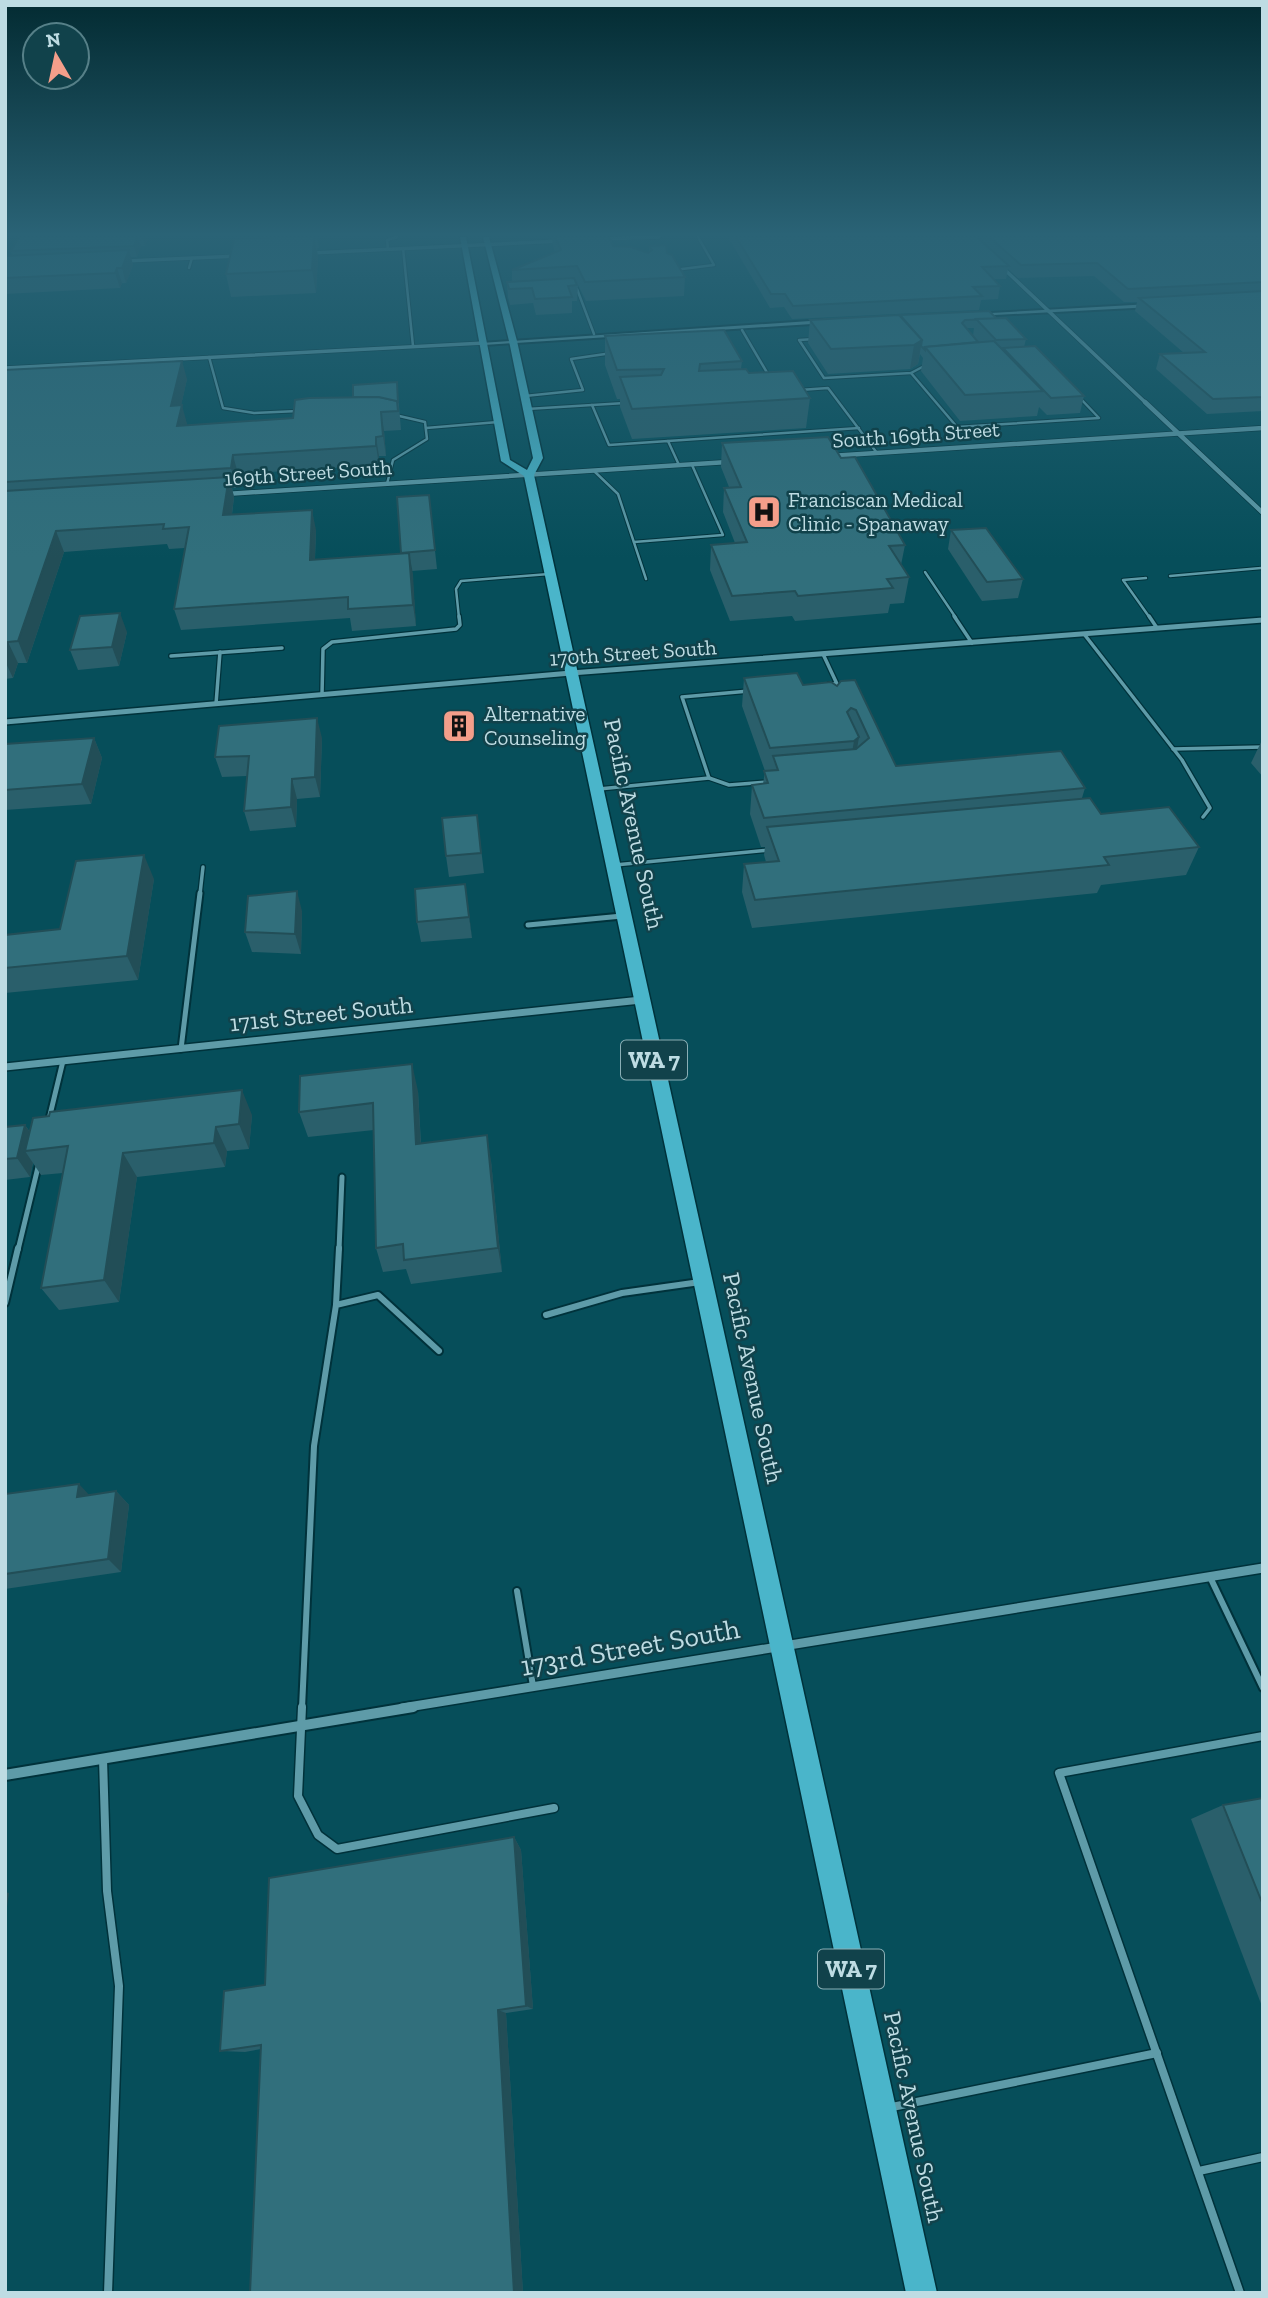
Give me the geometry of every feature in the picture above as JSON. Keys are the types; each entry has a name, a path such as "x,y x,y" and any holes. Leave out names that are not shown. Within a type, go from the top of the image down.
{"main road":[{"path":"484,344 506,461 529,475"},
{"name":"Pacific Avenue South","path":"514,344 538,458 529,475 922,2293"}],"street":[{"path":"5,368 455,344"},
{"path":"1085,344 1263,513"},
{"name":"South 169th Street","path":"824,456 1263,428"},
{"path":"529,475 732,462"},
{"name":"169th Street South","path":"223,494 529,475"},
{"name":"170th Street South","path":"5,722 571,673 1263,620"},
{"name":"171st Street South","path":"5,1067 641,1000"},
{"name":"173rd Street South","path":"5,1775 780,1645 1263,1568"}],"lane":[{"path":"750,344 769,377"},
{"path":"802,344 824,378 911,373 924,365 938,364"},
{"path":"525,396 583,390 571,359 623,353"},
{"path":"209,357 223,408 254,413 304,411"},
{"path":"911,373 957,427 1099,418 1073,392"},
{"path":"789,391 828,388 877,453"},
{"path":"527,409 633,402"},
{"path":"592,405 609,445 859,428"},
{"path":"1038,411 1048,421"},
{"path":"387,484 393,460 427,439 425,422 395,415"},
{"path":"426,428 498,422"},
{"path":"668,441 680,466"},
{"path":"634,542 723,535 692,465"},
{"path":"594,471 613,490 646,579"},
{"path":"1170,576 1261,568"},
{"path":"925,572 972,643"},
{"path":"321,695 323,649 332,642 456,629 460,625 456,589 461,581 550,573"},
{"path":"1146,578 1123,580 1157,628"},
{"path":"1084,634 1173,748 1210,808 1203,817"},
{"path":"171,656 282,648"},
{"path":"216,704 220,652"},
{"path":"820,685 836,684 823,654"},
{"path":"709,778 682,697 751,691"},
{"path":"1173,748 1263,747"},
{"path":"596,789 709,778 730,785 770,781"},
{"path":"612,865 780,849"},
{"path":"181,1048 203,867"},
{"path":"528,925 623,916"},
{"path":"47,1128 63,1061"},
{"path":"5,1303 41,1155"},
{"path":"342,1177 336,1305 314,1446 298,1796 318,1835 337,1849 554,1808"},
{"path":"546,1315 622,1293 702,1281"},
{"path":"336,1305 378,1295 439,1351"},
{"path":"1210,1576 1263,1688"},
{"path":"517,1591 533,1686"},
{"path":"1240,2293 1059,1773 1263,1736"},
{"path":"103,1759 107,1891 119,1986 108,2293"},
{"path":"882,2109 1157,2053"},
{"path":"1199,2171 1263,2157"}],"building":[{"path":"608,344 732,344 742,361 700,364 699,371 793,371 810,398 632,409 620,377 661,375 664,369 617,370"},
{"path":"828,344 915,344 914,345 831,349"},
{"path":"954,344 925,347 925,350 921,346"},
{"path":"997,344 1043,391 965,395 925,347"},
{"path":"1196,344 1263,344 1263,397 1213,399 1160,354 1205,352"},
{"path":"1035,346 1084,396 1051,398 1003,348"},
{"path":"182,361 171,406 182,405 177,426 293,418 295,400 309,398 379,397 397,401 398,411 381,412 383,436 376,437 376,446 233,455 231,468 5,482 5,370"},
{"path":"397,382 398,403 379,397 353,397 353,385"},
{"path":"828,437 841,458 855,457 905,545 889,546 909,577 887,579 893,588 798,596 795,591 732,596 711,545 747,542 724,488 741,487 722,443"},
{"path":"229,477 223,515 312,510 310,560 409,553 413,605 348,609 348,597 174,609 189,527 163,529 164,524 56,531 18,641 8,642 5,650 5,491"},
{"path":"429,495 435,550 401,553 397,497"},
{"path":"986,528 1023,579 987,582 951,530"},
{"path":"120,613 112,647 70,650 80,616"},
{"path":"797,673 803,685 831,682 837,686 841,681 855,680 896,766 1061,751 1085,788 764,818 752,785 768,783 764,771 778,770 773,756 856,749 869,738 856,710 851,708 847,712 859,737 854,741 770,748 744,678"},
{"path":"317,718 315,777 292,779 291,807 244,811 249,756 215,757 219,726"},
{"path":"94,738 82,784 5,790 5,744"},
{"path":"1090,798 1101,814 1169,807 1199,847 1104,857 1109,865 755,900 744,864 779,861 767,827"},
{"path":"477,815 481,853 446,856 442,818"},
{"path":"144,855 127,956 5,968 5,935 60,929 76,861"},
{"path":"465,884 469,917 417,922 415,889"},
{"path":"297,891 295,934 245,932 248,896"},
{"path":"412,1064 416,1144 487,1135 498,1248 404,1260 403,1244 376,1248 373,1103 299,1112 300,1076"},
{"path":"242,1090 239,1124 216,1127 214,1143 123,1153 104,1280 41,1288 68,1146 25,1151 33,1118 49,1116 50,1112"},
{"path":"25,1125 17,1158 5,1159 5,1127"},
{"path":"79,1484 77,1497 116,1491 108,1559 5,1574 5,1494"},
{"path":"1263,1798 1263,1905 1223,1805"},
{"path":"514,1837 526,2006 498,2010 514,2293 250,2293 261,2045 220,2051 224,1991 265,1985 269,1878"}],"place":[{"name":"Franciscan Medical Clinic - Spanaway","path":"764,512"},
{"name":"Alternative Counseling","path":"459,726"}]}
